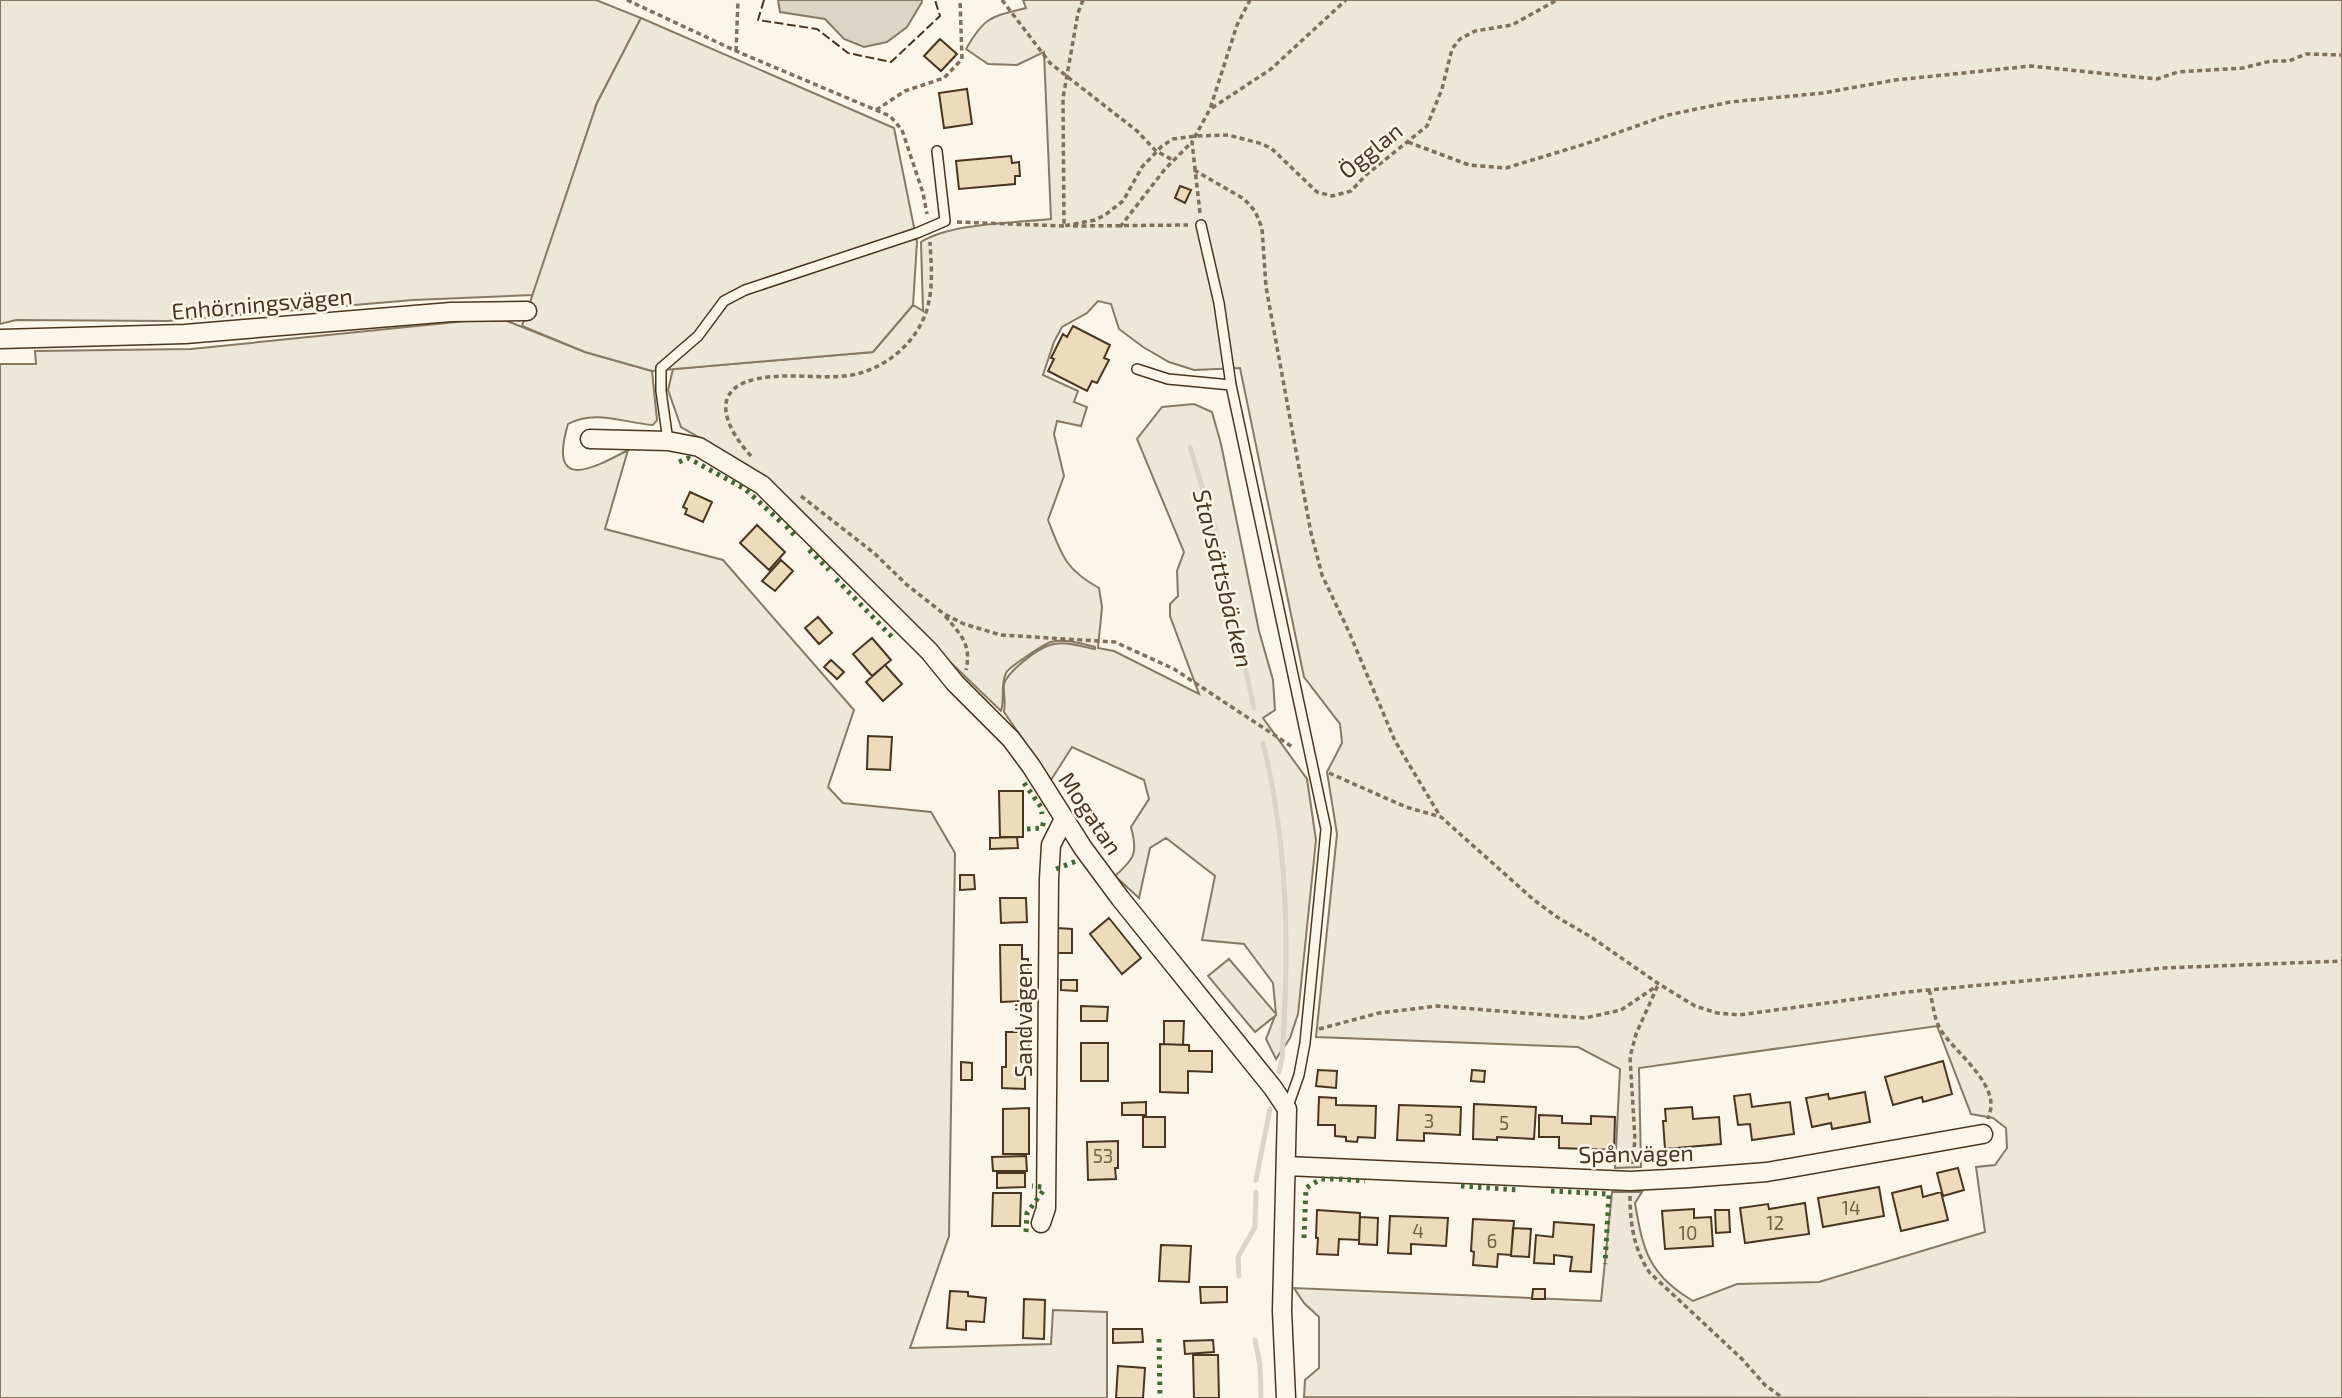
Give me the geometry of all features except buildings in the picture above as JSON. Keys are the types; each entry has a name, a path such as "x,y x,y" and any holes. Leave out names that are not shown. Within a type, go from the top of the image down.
{"street":[{"name":"Enhörningsvägen","path":"0,339 185,334 451,312 527,312"},
{"name":"Mogatan","path":"590,439 668,441 699,447 762,485 929,651 1011,739 1120,898 1287,1109"},
{"name":"Sandvägen","path":"1041,1223 1046,1208 1051,845 1064,819"},
{"path":"1286,1398 1282,1311 1287,1109"},
{"name":"Spånvägen","path":"1286,1166 1630,1181 1767,1172 1983,1134"}],"lane":[{"path":"668,441 661,391 661,368 698,336 724,301 745,290 945,221 937,151"},
{"path":"1201,225 1219,303 1231,385 1326,829 1305,1033 1299,1075 1287,1109"},
{"path":"1137,369 1168,379 1231,385"}],"path":[{"path":"627,0 737,51 890,116 902,130 923,193 929,228 931,285 924,318 912,338 897,354 877,368 851,375 756,379 737,386 728,398 724,410 736,439 754,460"},
{"path":"737,51 738,0"},
{"path":"876,110 905,91 944,78 962,59 960,0"},
{"path":"1002,0 1050,63 1137,131 1156,151 1173,160"},
{"path":"1064,226 1063,98 1078,13 1083,0"},
{"path":"1120,227 1173,160 1196,136 1210,110 1237,25 1250,0"},
{"path":"1210,110 1271,69 1346,0"},
{"name":"Ögglan","path":"1156,151 1173,139 1228,135 1271,148 1317,192 1332,196 1351,191 1427,126 1442,89 1452,49 1460,38 1475,31 1512,25 1556,0"},
{"path":"1408,142 1469,164 1506,168 1668,115 1730,102 1824,93 1895,80 2031,66 2157,79 2178,72 2243,68 2271,61 2289,61 2306,54 2342,55"},
{"path":"945,221 1120,227 1201,225 1192,142"},
{"path":"1064,226 1094,220 1124,201 1142,167 1156,151"},
{"path":"1194,170 1244,199 1255,211 1262,228 1266,287 1311,533 1322,576 1395,741 1441,817 1542,905 1695,1006 1717,1013 1739,1015 1853,998 2164,968 2342,961"},
{"path":"798,494 874,553 906,585 944,614 963,635 967,668 956,683"},
{"path":"944,614 964,624 1001,635 1115,642 1174,669 1327,772 1406,807 1441,817"},
{"path":"1305,1033 1379,1013 1437,1006 1584,1018 1621,1010 1658,984"},
{"path":"1658,984 1636,1034 1630,1057 1635,1140 1630,1181 1630,1215 1638,1256 1650,1273 1742,1359 1765,1385 1783,1398"},
{"path":"1929,990 1941,1031 1955,1045 1989,1093 1992,1105 1983,1134"}],"shaded area":[{"path":"0,0 596,0 641,18 597,103 533,295 413,300 167,321 16,320 0,324"},
{"path":"778,0 922,2 907,27 887,42 864,47 844,39 825,19 780,12"},
{"path":"1023,0 2342,0 2342,1398 1304,1397 1305,1380 1319,1368 1319,1317 1304,1303 1294,1288 1601,1301 1612,1192 1642,1192 1635,1203 1645,1248 1657,1271 1666,1281 1693,1301 1737,1284 1819,1282 1985,1232 1976,1167 1995,1165 2007,1148 2006,1128 1993,1118 1971,1114 1937,1026 1639,1068 1641,1167 1615,1168 1620,1069 1578,1047 1316,1037 1337,834 1327,772 1342,743 1340,724 1304,677 1240,368 1194,370 1169,362 1119,329 1111,304 1098,301 1087,313 1062,327 1043,375 1078,391 1074,402 1087,407 1081,426 1057,421 1054,434 1064,476 1048,520 1057,543 1072,568 1099,588 1102,607 1098,648 1114,651 1199,694 1170,616 1170,604 1178,596 1177,571 1184,552 1137,439 1162,407 1194,404 1212,412 1259,631 1273,680 1275,710 1263,718 1307,779 1316,840 1298,1014 1290,1038 1276,1059 1266,1039 1275,1016 1255,1032 1208,976 1229,959 1276,1014 1273,983 1244,944 1202,940 1215,876 1166,838 1150,848 1139,898 1115,876 1133,854 1131,827 1149,799 1144,780 1072,747 1051,780 1004,712 1004,684 1011,673 1031,656 1044,647 1055,644 1095,647 1056,641 1047,644 1027,656 1006,673 1003,682 1001,711 771,484 747,465 681,427 668,390 673,369 873,352 913,305 923,311 921,242 966,227 1051,219 1044,52 1017,65 988,64 966,49 984,24 1026,8"},
{"path":"641,18 894,128 917,242 913,305 873,352 652,371 585,352 522,326 597,103"},
{"path":"466,321 507,321 585,352 652,371 657,420 653,425 599,417 568,424 563,445 564,460 568,467 577,470 587,468 628,450 605,529 723,560 854,710 828,787 843,803 931,812 955,853 949,1236 910,1348 1051,1344 1053,1310 1107,1312 1107,1398 0,1398 0,364 36,364 35,351 191,349"}],"waterway":[{"name":"Stavsättsbäcken","path":"1190,447 1215,529 1254,708"},
{"name":"Stavsättsbäcken","path":"1263,743 1278,821 1285,900 1286,980 1279,1072"},
{"name":"Stavsättsbäcken","path":"1256,1180 1270,1109"},
{"name":"Stavsättsbäcken","path":"1239,1276 1238,1257 1255,1227 1256,1192"},
{"name":"Stavsättsbäcken","path":"1255,1340 1260,1365 1261,1398"}],"hedge":[{"path":"679,462 688,458 745,489 782,523"},
{"path":"786,526 795,536"},
{"path":"809,550 829,570"},
{"path":"836,579 894,639"},
{"path":"1024,783 1041,807 1042,814"},
{"path":"1027,829 1042,828 1044,820"},
{"path":"1056,869 1079,860"},
{"path":"1304,1238 1306,1188 1321,1179 1334,1179"},
{"path":"1339,1179 1365,1181"},
{"path":"1026,1232 1027,1213 1043,1191 1042,1187 1032,1186"},
{"path":"1461,1186 1518,1190"},
{"path":"1551,1191 1609,1194 1605,1264"},
{"path":"1159,1339 1160,1398"}],"fence":[{"path":"764,0 758,20 817,29 848,53 891,62 940,16 935,0"}]}
